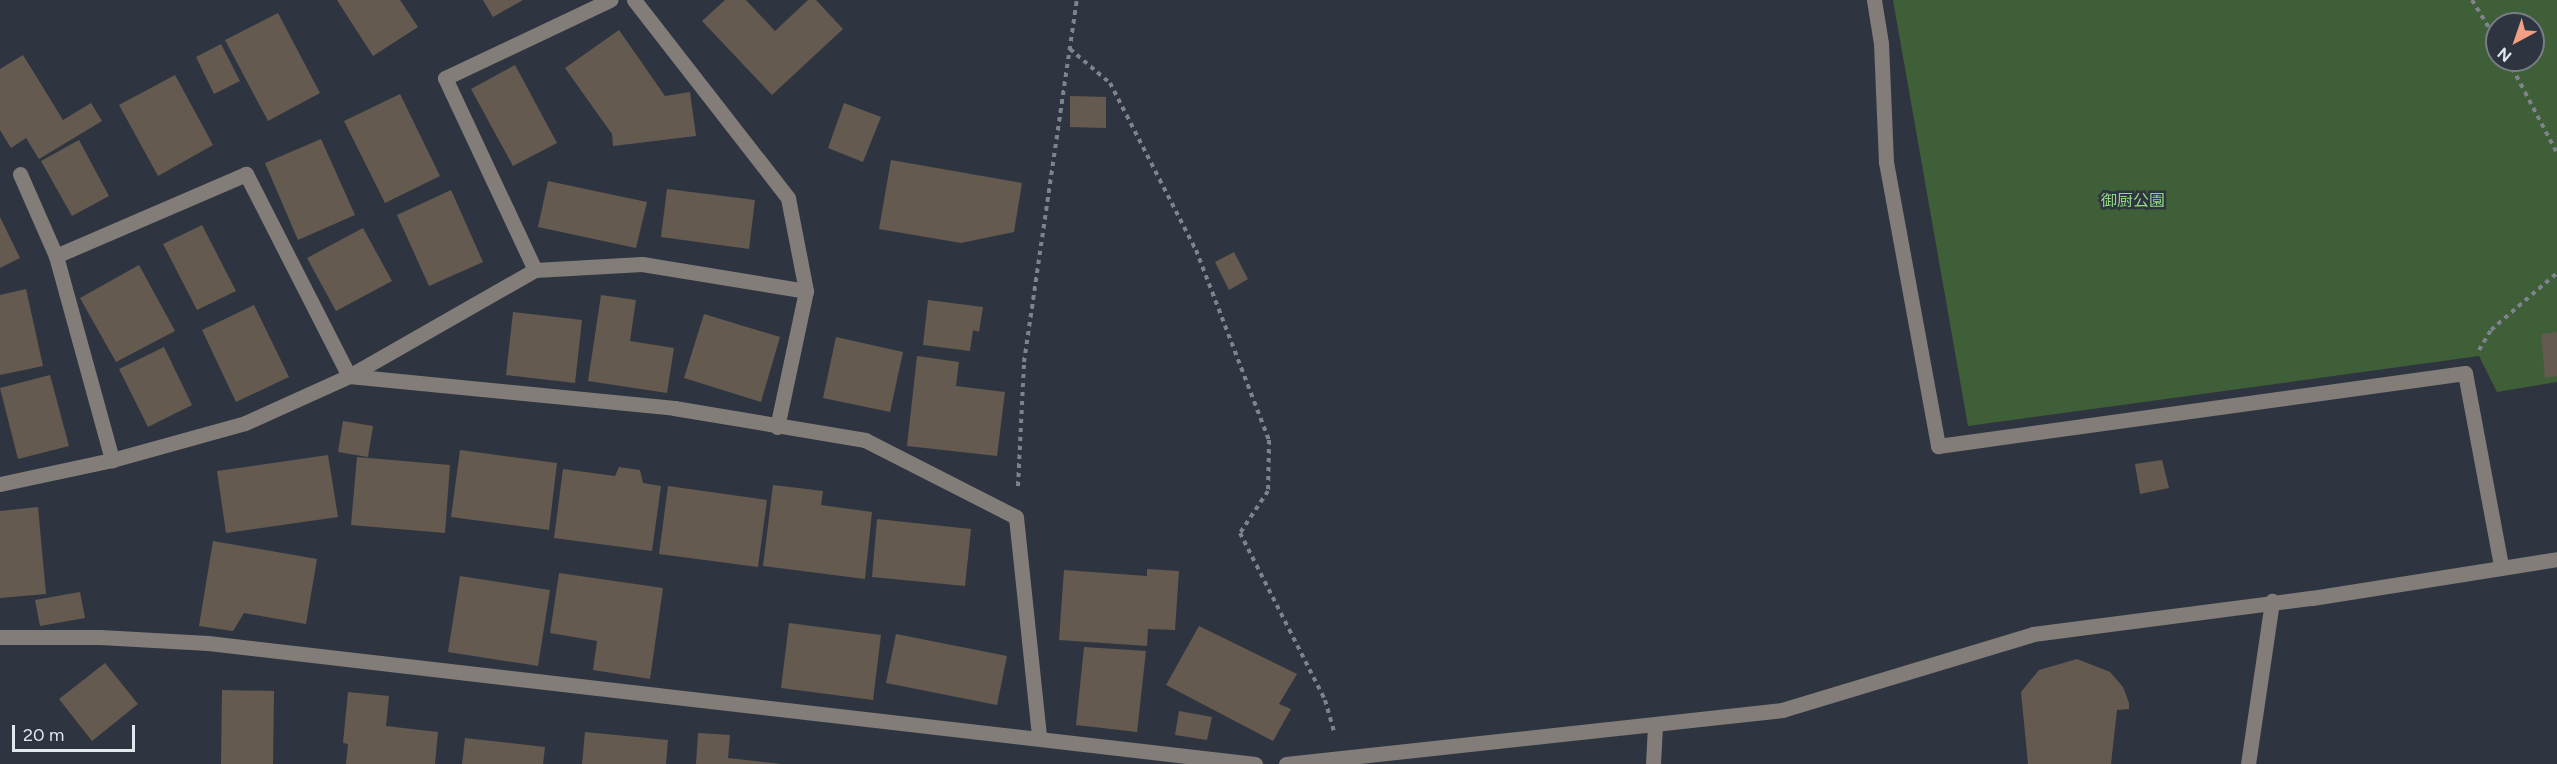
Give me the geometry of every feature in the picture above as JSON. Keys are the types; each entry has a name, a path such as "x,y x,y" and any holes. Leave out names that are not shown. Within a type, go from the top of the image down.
{"street":[{"path":"535,270 445,78 610,0"},
{"path":"634,0 788,198 806,291 777,428"},
{"path":"1874,0 1881,43 1886,162 1938,446 2465,373 2501,566"},
{"path":"20,174 56,256 112,460"},
{"path":"56,256 246,174 349,376"},
{"path":"0,484 112,460 245,423 349,376 535,270 642,264 806,291"},
{"path":"349,376 674,408 777,428 865,440 1016,517 1039,737"},
{"path":"1286,764 1782,710 2033,634 2557,559"},
{"path":"2248,764 2272,601"},
{"path":"0,637 100,637 208,643 1039,737 1148,758 1255,764"},
{"path":"1653,764 1655,725"}],"path":[{"path":"1016,517 1023,363 1077,0"},
{"path":"2472,0 2485,21"},
{"path":"1070,49 1110,83 1196,250 1269,440 1268,491 1240,533 1325,700 1341,758"},
{"path":"2514,72 2557,153"},
{"path":"2465,373 2491,330 2556,274"}],"green space":[{"name":"御厨公園","path":"1893,0 2557,0 2557,382 2497,392 2479,356 1968,426"}],"building":[{"path":"337,0 400,0 418,27 373,56"},
{"path":"483,0 523,0 493,17"},
{"path":"725,0 746,0 775,31 808,0 816,0 843,29 772,95 702,21"},
{"path":"278,13 320,93 268,121 225,40"},
{"path":"619,30 665,96 690,92 696,136 613,146 612,134 565,68"},
{"path":"221,44 240,81 214,94 196,57"},
{"path":"23,55 63,120 91,103 102,121 39,159 26,138 11,148 0,130 0,69"},
{"path":"515,65 557,143 513,166 471,89"},
{"path":"175,75 213,145 158,176 119,105"},
{"path":"400,94 440,176 385,203 344,121"},
{"path":"1070,96 1106,97 1106,128 1070,127"},
{"path":"844,103 881,117 863,162 828,148"},
{"path":"321,139 355,215 298,240 265,163"},
{"path":"79,140 109,196 72,216 41,161"},
{"path":"891,160 1022,183 1014,232 961,243 879,229"},
{"path":"548,181 647,202 636,248 538,227"},
{"path":"667,189 755,200 749,249 661,237"},
{"path":"451,190 483,262 429,286 397,215"},
{"path":"0,217 20,258 0,268"},
{"path":"202,225 236,291 197,310 163,244"},
{"path":"363,228 392,281 336,311 307,258"},
{"path":"1234,252 1248,279 1229,290 1215,262"},
{"path":"139,265 175,331 116,362 80,298"},
{"path":"26,289 43,366 0,375 0,295"},
{"path":"601,295 636,300 630,341 674,348 667,393 588,381"},
{"path":"928,300 983,307 979,332 973,330 970,351 923,345"},
{"path":"254,305 289,377 236,402 202,330"},
{"path":"513,312 582,320 575,383 506,375"},
{"path":"704,314 780,337 761,402 684,378"},
{"path":"2557,332 2557,376 2545,378 2541,334"},
{"path":"836,337 903,352 890,412 823,398"},
{"path":"164,347 192,405 148,427 119,369"},
{"path":"917,356 959,362 956,386 1005,392 997,456 907,446"},
{"path":"50,375 69,446 18,459 0,388"},
{"path":"343,421 373,426 368,457 338,452"},
{"path":"460,450 557,463 549,530 451,517"},
{"path":"328,455 338,517 226,533 217,471"},
{"path":"357,457 450,465 445,533 351,525"},
{"path":"2162,460 2169,488 2140,494 2135,464"},
{"path":"619,467 640,470 643,483 661,486 652,551 554,538 563,469 615,476"},
{"path":"773,485 823,491 821,505 872,512 865,579 763,566"},
{"path":"668,486 767,500 758,567 659,554"},
{"path":"38,507 46,594 0,598 0,511"},
{"path":"877,519 971,529 965,586 872,577"},
{"path":"213,541 317,559 306,624 244,613 233,631 199,626"},
{"path":"1147,569 1179,571 1175,630 1148,629 1147,646 1059,640 1064,570 1147,576"},
{"path":"559,573 663,588 650,679 593,670 597,641 550,633"},
{"path":"460,576 550,590 538,666 448,652"},
{"path":"80,592 85,618 40,626 35,600"},
{"path":"789,623 881,635 873,700 781,688"},
{"path":"1199,626 1297,674 1279,704 1291,709 1273,741 1166,685"},
{"path":"896,634 1007,656 997,705 886,683"},
{"path":"1084,647 1146,651 1137,732 1076,725"},
{"path":"2077,659 2110,672 2123,687 2129,703 2129,709 2117,710 2111,764 2028,764 2021,692 2039,670"},
{"path":"105,663 138,704 92,741 59,699"},
{"path":"222,690 274,691 273,764 221,764"},
{"path":"348,692 389,696 386,726 438,732 435,764 346,764 348,744 343,743"},
{"path":"1179,711 1212,717 1207,740 1175,735"},
{"path":"585,732 668,740 666,764 582,764"},
{"path":"698,733 730,735 728,758 782,764 696,764"},
{"path":"465,738 545,747 543,764 462,764"}]}
